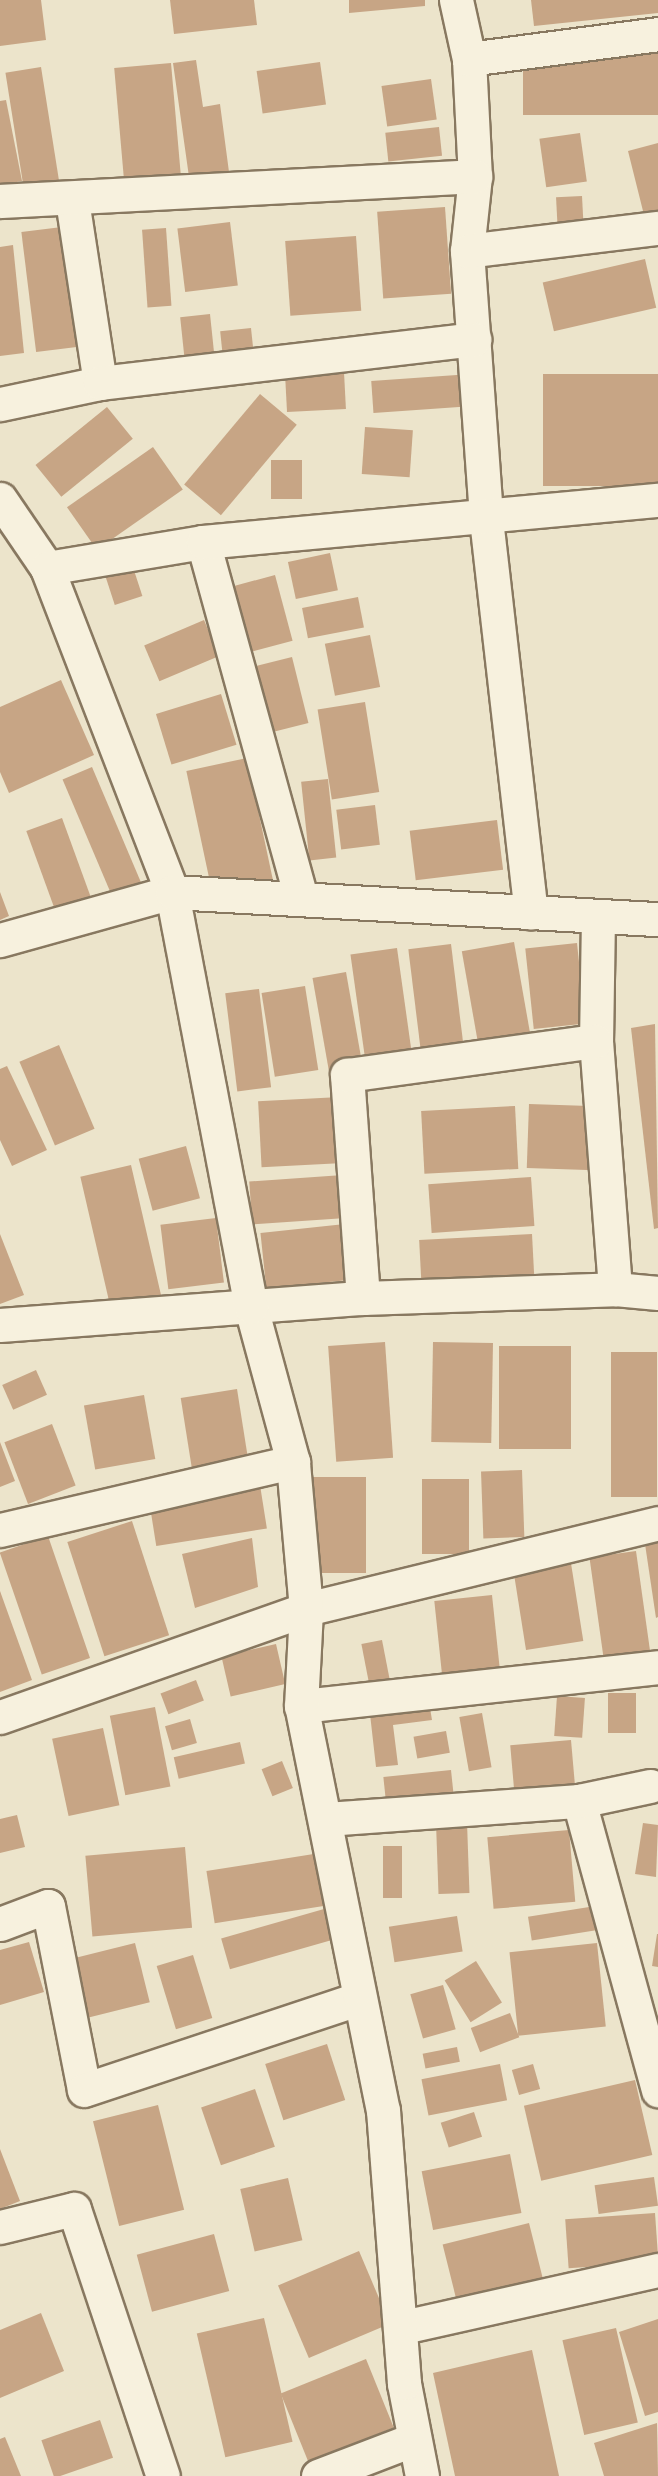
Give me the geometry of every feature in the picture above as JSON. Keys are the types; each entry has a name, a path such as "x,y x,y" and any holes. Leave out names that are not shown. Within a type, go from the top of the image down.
{"street":[{"path":"456,0 469,59 475,176 467,251 486,519 531,912"},
{"path":"469,59 658,34"},
{"path":"0,201 72,200 475,176"},
{"path":"72,200 100,383"},
{"path":"467,251 658,228"},
{"path":"0,404 100,383 474,339"},
{"path":"47,568 203,542 486,519 658,500"},
{"path":"4,514 47,568 172,892 251,1307 293,1462 306,1609 301,1706 326,1819 357,1999 383,2111 403,2327 404,2383 412,2440 422,2476"},
{"path":"203,542 301,899"},
{"path":"0,940 172,892 658,919"},
{"path":"598,916 596,1041 615,1289"},
{"path":"363,1298 347,1075 596,1041"},
{"path":"0,1325 363,1298 615,1289 658,1293"},
{"path":"0,1530 293,1462"},
{"path":"0,1717 306,1609 658,1523"},
{"path":"301,1706 658,1667"},
{"path":"326,1819 579,1801 650,1786"},
{"path":"579,1801 645,1992 658,2090"},
{"path":"0,1924 48,1906 84,2090 357,1999"},
{"path":"0,2227 74,2209 163,2476"},
{"path":"403,2327 658,2270"},
{"path":"318,2476 412,2440"}],"building":[{"path":"0,0 41,0 46,40 0,46"},
{"path":"170,0 254,0 257,25 174,34"},
{"path":"349,0 425,0 425,6 349,13"},
{"path":"531,0 658,0 658,13 534,26"},
{"path":"523,48 658,48 658,115 523,115"},
{"path":"196,60 203,107 220,104 229,172 189,177 173,63"},
{"path":"320,62 326,105 263,113 257,71"},
{"path":"171,63 181,175 124,180 114,68"},
{"path":"41,67 59,182 24,187 5,73"},
{"path":"431,79 437,120 387,127 381,86"},
{"path":"6,100 22,181 0,185 0,101"},
{"path":"439,127 442,156 388,161 385,133"},
{"path":"580,133 587,182 546,187 539,139"},
{"path":"658,143 658,216 645,219 628,151"},
{"path":"582,196 585,246 559,247 556,197"},
{"path":"445,207 451,294 383,299 377,212"},
{"path":"230,222 238,286 185,292 177,228"},
{"path":"70,226 85,346 36,352 21,232"},
{"path":"166,228 171,306 147,307 142,230"},
{"path":"356,236 361,311 290,316 285,241"},
{"path":"13,245 24,353 0,356 0,247"},
{"path":"645,259 656,308 554,331 543,283"},
{"path":"210,314 215,362 185,365 180,317"},
{"path":"251,328 254,355 223,358 220,331"},
{"path":"344,372 346,409 287,412 285,375"},
{"path":"471,374 473,406 373,413 371,381"},
{"path":"543,374 658,374 658,486 543,486"},
{"path":"260,394 297,425 221,515 184,484"},
{"path":"107,407 133,439 61,497 36,465"},
{"path":"365,427 413,430 410,477 362,474"},
{"path":"153,447 183,490 97,550 67,507"},
{"path":"271,460 302,460 302,499 271,499"},
{"path":"330,553 338,590 296,599 288,562"},
{"path":"130,558 142,596 115,605 102,567"},
{"path":"275,575 293,641 245,653 228,588"},
{"path":"358,597 364,627 308,638 302,608"},
{"path":"204,620 219,656 159,681 144,645"},
{"path":"370,635 380,687 335,696 325,644"},
{"path":"292,657 308,723 267,733 250,667"},
{"path":"61,680 94,755 9,793 0,772 0,707"},
{"path":"221,694 236,745 171,765 156,714"},
{"path":"365,702 379,792 332,799 318,710"},
{"path":"247,758 273,879 212,892 186,771"},
{"path":"92,767 141,882 111,895 63,780"},
{"path":"328,779 336,858 309,860 301,782"},
{"path":"375,805 380,845 341,849 336,810"},
{"path":"62,818 90,896 55,909 26,831"},
{"path":"497,820 503,870 416,880 410,831"},
{"path":"0,892 9,916 0,920"},
{"path":"514,942 530,1036 478,1045 462,951"},
{"path":"577,943 585,1024 534,1029 525,948"},
{"path":"451,944 463,1045 421,1050 408,949"},
{"path":"397,948 412,1055 365,1061 350,955"},
{"path":"346,972 363,1067 329,1072 313,978"},
{"path":"305,986 318,1070 275,1077 262,993"},
{"path":"259,989 271,1087 237,1091 225,993"},
{"path":"655,1024 658,1228 654,1229 631,1028"},
{"path":"59,1045 95,1129 55,1146 19,1062"},
{"path":"7,1066 47,1150 12,1166 0,1140 0,1069"},
{"path":"340,1097 343,1163 262,1167 258,1101"},
{"path":"529,1104 597,1106 595,1170 527,1168"},
{"path":"515,1106 518,1169 424,1174 421,1111"},
{"path":"186,1146 200,1198 153,1211 139,1159"},
{"path":"131,1165 162,1299 111,1311 80,1177"},
{"path":"343,1175 346,1218 252,1224 249,1182"},
{"path":"531,1177 534,1226 432,1233 428,1184"},
{"path":"216,1218 224,1283 168,1289 160,1225"},
{"path":"345,1224 351,1280 266,1289 260,1233"},
{"path":"0,1234 24,1295 0,1304"},
{"path":"532,1234 534,1276 421,1282 419,1240"},
{"path":"385,1342 393,1458 336,1462 328,1346"},
{"path":"433,1342 493,1343 491,1443 431,1442"},
{"path":"499,1346 571,1346 571,1449 499,1449"},
{"path":"611,1352 657,1352 657,1497 611,1497"},
{"path":"36,1370 47,1395 13,1410 2,1385"},
{"path":"237,1389 248,1459 192,1468 181,1398"},
{"path":"144,1395 155,1459 95,1470 84,1406"},
{"path":"52,1424 76,1486 28,1504 4,1442"},
{"path":"0,1442 15,1481 0,1487"},
{"path":"522,1470 524,1537 483,1538 481,1471"},
{"path":"310,1477 366,1477 366,1573 310,1573"},
{"path":"422,1479 469,1479 469,1554 422,1554"},
{"path":"260,1485 267,1528 156,1546 149,1503"},
{"path":"132,1521 169,1635 104,1656 67,1542"},
{"path":"48,1536 90,1658 42,1675 0,1553"},
{"path":"252,1538 258,1587 195,1608 182,1554"},
{"path":"658,1542 658,1617 656,1618 645,1544"},
{"path":"636,1551 650,1652 604,1659 589,1558"},
{"path":"570,1557 583,1641 526,1650 513,1566"},
{"path":"0,1591 32,1680 0,1692"},
{"path":"492,1595 500,1670 442,1676 434,1601"},
{"path":"382,1640 390,1682 370,1686 361,1644"},
{"path":"276,1644 285,1684 231,1697 221,1657"},
{"path":"196,1680 204,1701 168,1714 161,1694"},
{"path":"608,1693 636,1693 636,1733 608,1733"},
{"path":"557,1696 585,1698 582,1738 554,1736"},
{"path":"155,1707 170,1787 125,1795 110,1716"},
{"path":"430,1708 432,1720 393,1725 398,1765 376,1767 370,1714"},
{"path":"482,1713 492,1767 469,1771 459,1717"},
{"path":"190,1719 197,1743 172,1750 165,1726"},
{"path":"103,1728 119,1805 69,1816 52,1739"},
{"path":"446,1731 450,1753 417,1758 414,1737"},
{"path":"571,1740 575,1788 514,1793 510,1745"},
{"path":"240,1742 245,1763 179,1779 174,1757"},
{"path":"282,1761 293,1788 272,1796 262,1769"},
{"path":"451,1770 454,1801 387,1808 383,1777"},
{"path":"17,1815 25,1847 0,1853 0,1819"},
{"path":"467,1822 469,1893 438,1894 436,1823"},
{"path":"643,1823 658,1825 656,1877 635,1874"},
{"path":"569,1830 575,1902 494,1909 487,1837"},
{"path":"383,1846 402,1846 402,1898 383,1898"},
{"path":"185,1847 192,1928 92,1936 85,1856"},
{"path":"320,1853 328,1905 215,1923 206,1871"},
{"path":"608,1904 612,1928 532,1940 528,1917"},
{"path":"324,1909 333,1940 230,1969 221,1938"},
{"path":"457,1916 463,1952 394,1962 389,1927"},
{"path":"658,1934 658,1967 652,1966"},
{"path":"29,1942 44,1992 0,2005 0,1950"},
{"path":"135,1943 150,2002 88,2018 73,1958"},
{"path":"597,1943 606,2027 518,2036 509,1952"},
{"path":"193,1955 212,2018 176,2029 157,1966"},
{"path":"476,1961 502,2003 471,2022 445,1981"},
{"path":"443,1985 456,2029 423,2039 410,1994"},
{"path":"510,2013 519,2037 480,2052 471,2028"},
{"path":"327,2044 345,2100 283,2120 265,2064"},
{"path":"457,2047 460,2062 426,2068 423,2054"},
{"path":"500,2064 507,2100 429,2116 421,2079"},
{"path":"533,2064 540,2089 519,2095 512,2070"},
{"path":"635,2080 652,2155 541,2181 524,2106"},
{"path":"255,2089 275,2147 221,2165 201,2108"},
{"path":"158,2105 184,2210 119,2226 93,2121"},
{"path":"474,2112 482,2137 449,2148 441,2123"},
{"path":"0,2149 20,2201 0,2209"},
{"path":"510,2154 521,2213 433,2230 422,2171"},
{"path":"654,2177 658,2206 599,2214 595,2185"},
{"path":"288,2178 302,2240 255,2251 240,2189"},
{"path":"655,2213 658,2262 569,2268 565,2219"},
{"path":"529,2223 544,2284 458,2306 443,2245"},
{"path":"214,2234 229,2291 152,2312 137,2255"},
{"path":"359,2251 390,2324 309,2358 278,2285"},
{"path":"41,2313 64,2371 0,2398 0,2330"},
{"path":"264,2318 293,2442 225,2457 197,2334"},
{"path":"658,2319 658,2412 645,2416 619,2332"},
{"path":"616,2328 638,2423 584,2435 562,2340"},
{"path":"532,2350 559,2476 455,2476 433,2373"},
{"path":"366,2359 394,2428 308,2462 281,2393"},
{"path":"100,2420 113,2458 60,2476 54,2476 41,2440"},
{"path":"657,2423 658,2476 604,2476 594,2443"},
{"path":"5,2437 21,2476 0,2476 0,2439"}]}
